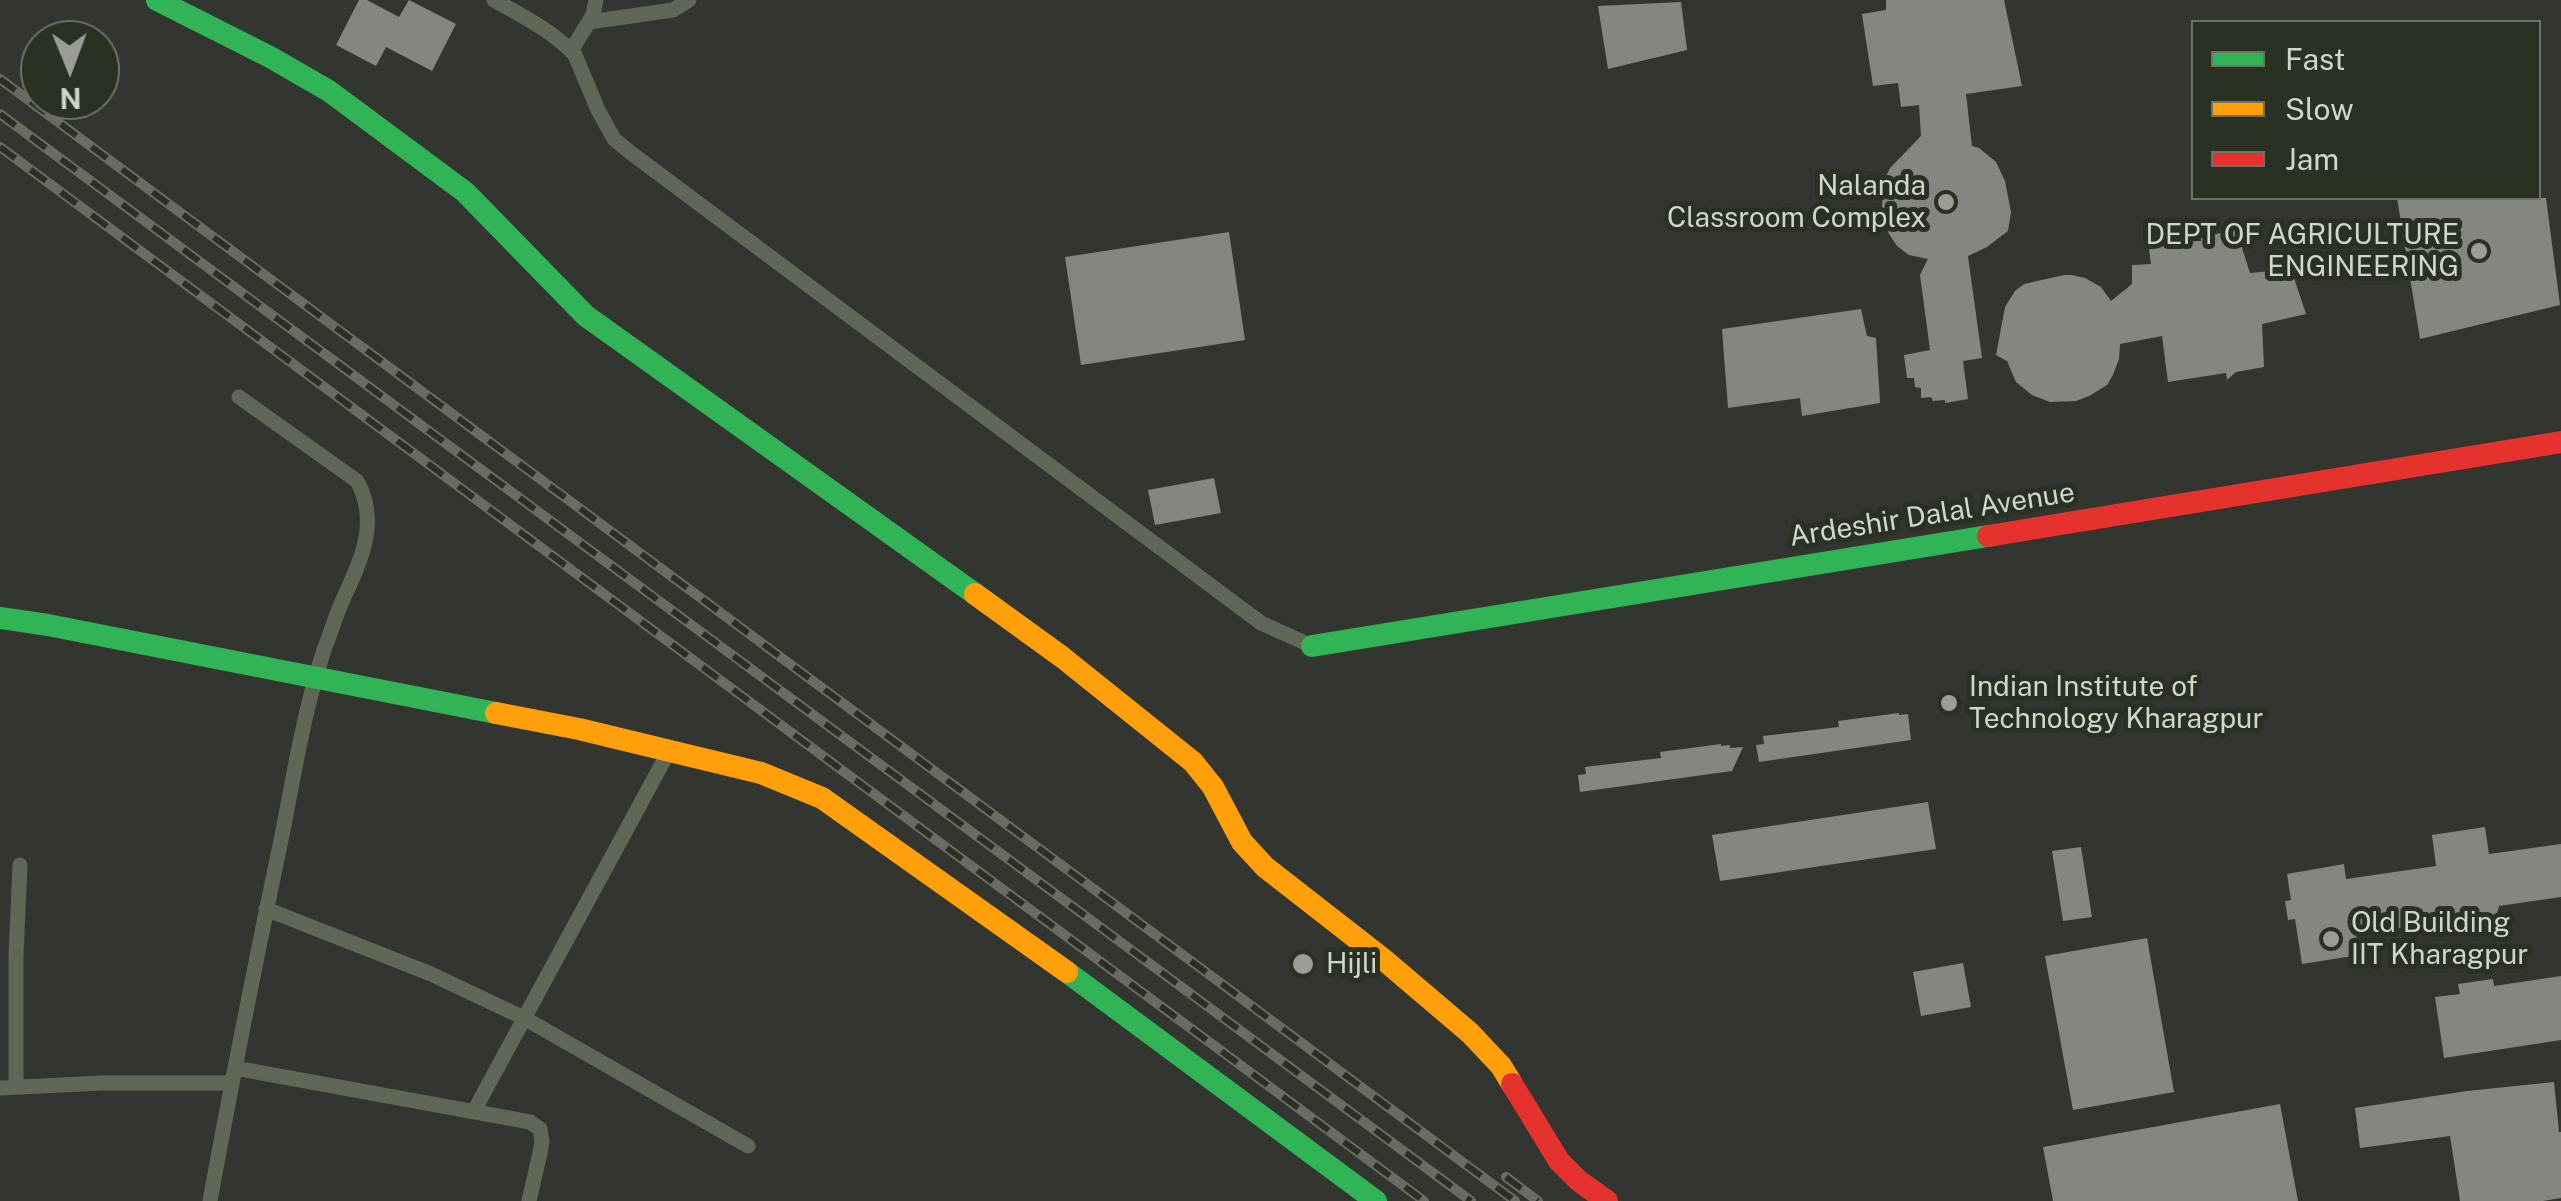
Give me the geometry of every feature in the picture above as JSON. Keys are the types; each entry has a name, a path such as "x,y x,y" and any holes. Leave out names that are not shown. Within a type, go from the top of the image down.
{"street":[{"path":"158,0 270,57 359,114 478,204 586,316 1062,657 1194,762 1213,787 1242,842 1265,867 1470,1033 1501,1066 1559,1161 1608,1201"},
{"path":"494,0 561,40 572,51 614,138 631,154 1260,623 1312,646"},
{"path":"572,51 593,15 596,0"},
{"path":"588,22 673,10 689,0"},
{"path":"210,1201 315,677 368,534 364,494 357,481 240,396"},
{"name":"Ardeshir Dalal Avenue","path":"1312,646 2561,442"},
{"path":"0,618 579,729 761,773 822,798 1136,1021 1376,1201"},
{"path":"474,1111 669,751"},
{"path":"20,865 8,1087 234,1075 530,1122 540,1129 540,1152 529,1201"},
{"path":"266,909 431,974 524,1018 748,1146"}],"building":[{"path":"359,0 367,0 399,17 409,0 456,24 432,71 386,47 376,66 336,45"},
{"path":"1886,0 2004,0 2022,86 1966,94 1972,146 1996,162 2005,181 2011,212 2008,231 1968,256 1982,358 1963,361 1968,399 1945,403 1931,397 1921,398 1921,388 1915,387 1914,378 1907,378 1904,355 1930,350 1920,275 1928,259 1909,255 1897,246 1882,211 1883,183 1890,168 1921,136 1919,105 1901,107 1898,83 1873,86 1862,14 1886,10"},
{"path":"1681,2 1687,50 1608,69 1598,6"},
{"name":"DEPT OF AGRICULTURE ENGINEERING","path":"2546,198 2560,305 2420,339 2397,200"},
{"path":"2236,229 2250,273 2291,269 2306,314 2262,324 2264,367 2236,372 2227,380 2226,373 2168,382 2162,336 2120,344 2113,375 2107,385 2089,396 2050,402 2032,395 2016,382 2007,361 1996,355 2005,307 2024,284 2072,275 2101,287 2111,301 2132,284 2132,265 2151,264 2148,242 2201,241"},
{"path":"1229,232 1245,340 1081,365 1065,257"},
{"path":"1861,309 1867,336 1876,338 1880,403 1802,416 1800,398 1728,408 1722,329"},
{"path":"1214,478 1221,513 1155,525 1148,490"},
{"path":"1908,714 1911,740 1759,762 1756,745 1764,744 1763,736 1839,727 1838,721"},
{"path":"1721,744 1743,747 1732,771 1580,792 1578,775 1586,774 1585,767 1661,758 1660,752"},
{"path":"1928,802 1936,849 1720,881 1712,835"},
{"name":"Old Building IIT Kharagpur","path":"2485,827 2489,854 2561,844 2561,897 2499,906 2495,920 2485,923 2448,928 2446,921 2356,935 2359,955 2302,964 2295,919 2288,920 2285,901 2291,900 2287,874 2344,864 2346,879 2436,866 2432,835"},
{"path":"2081,847 2092,917 2063,921 2052,851"},
{"path":"2147,938 2174,1092 2073,1110 2045,956"},
{"path":"1963,963 1971,1007 1921,1016 1913,972"},
{"path":"2561,976 2561,1040 2444,1058 2435,997 2460,994 2458,984 2493,979 2494,986"},
{"path":"2554,1082 2561,1132 2561,1198 2460,1201 2450,1136 2360,1148 2355,1108"},
{"path":"2280,1104 2298,1201 2053,1201 2043,1147"}],"railway":[{"path":"0,79 1515,1201"},
{"path":"0,114 1471,1201"},
{"path":"0,147 1424,1201"},
{"path":"1506,1177 1538,1201"}],"traffic: fast":[{"path":"157,0 329,91 465,192 586,316 975,594"},
{"path":"1312,646 1988,536"},
{"path":"0,618 496,713"},
{"path":"1067,972 1376,1201"}],"traffic: slow":[{"path":"975,594 1062,657 1193,762 1213,787 1242,842 1265,867 1470,1033 1512,1084"},
{"path":"496,713 761,773 822,798 1067,972"}],"traffic: jam":[{"path":"1988,536 2561,442"},
{"path":"1512,1084 1559,1161 1607,1201"}],"place":[{"name":"Nalanda Classroom Complex","path":"1946,202"},
{"name":"DEPT OF AGRICULTURE ENGINEERING","path":"2479,251"},
{"name":"Indian Institute of Technology Kharagpur","path":"1949,703"},
{"name":"Old Building IIT Kharagpur","path":"2331,939"},
{"name":"Hijli","path":"1303,964"}]}
